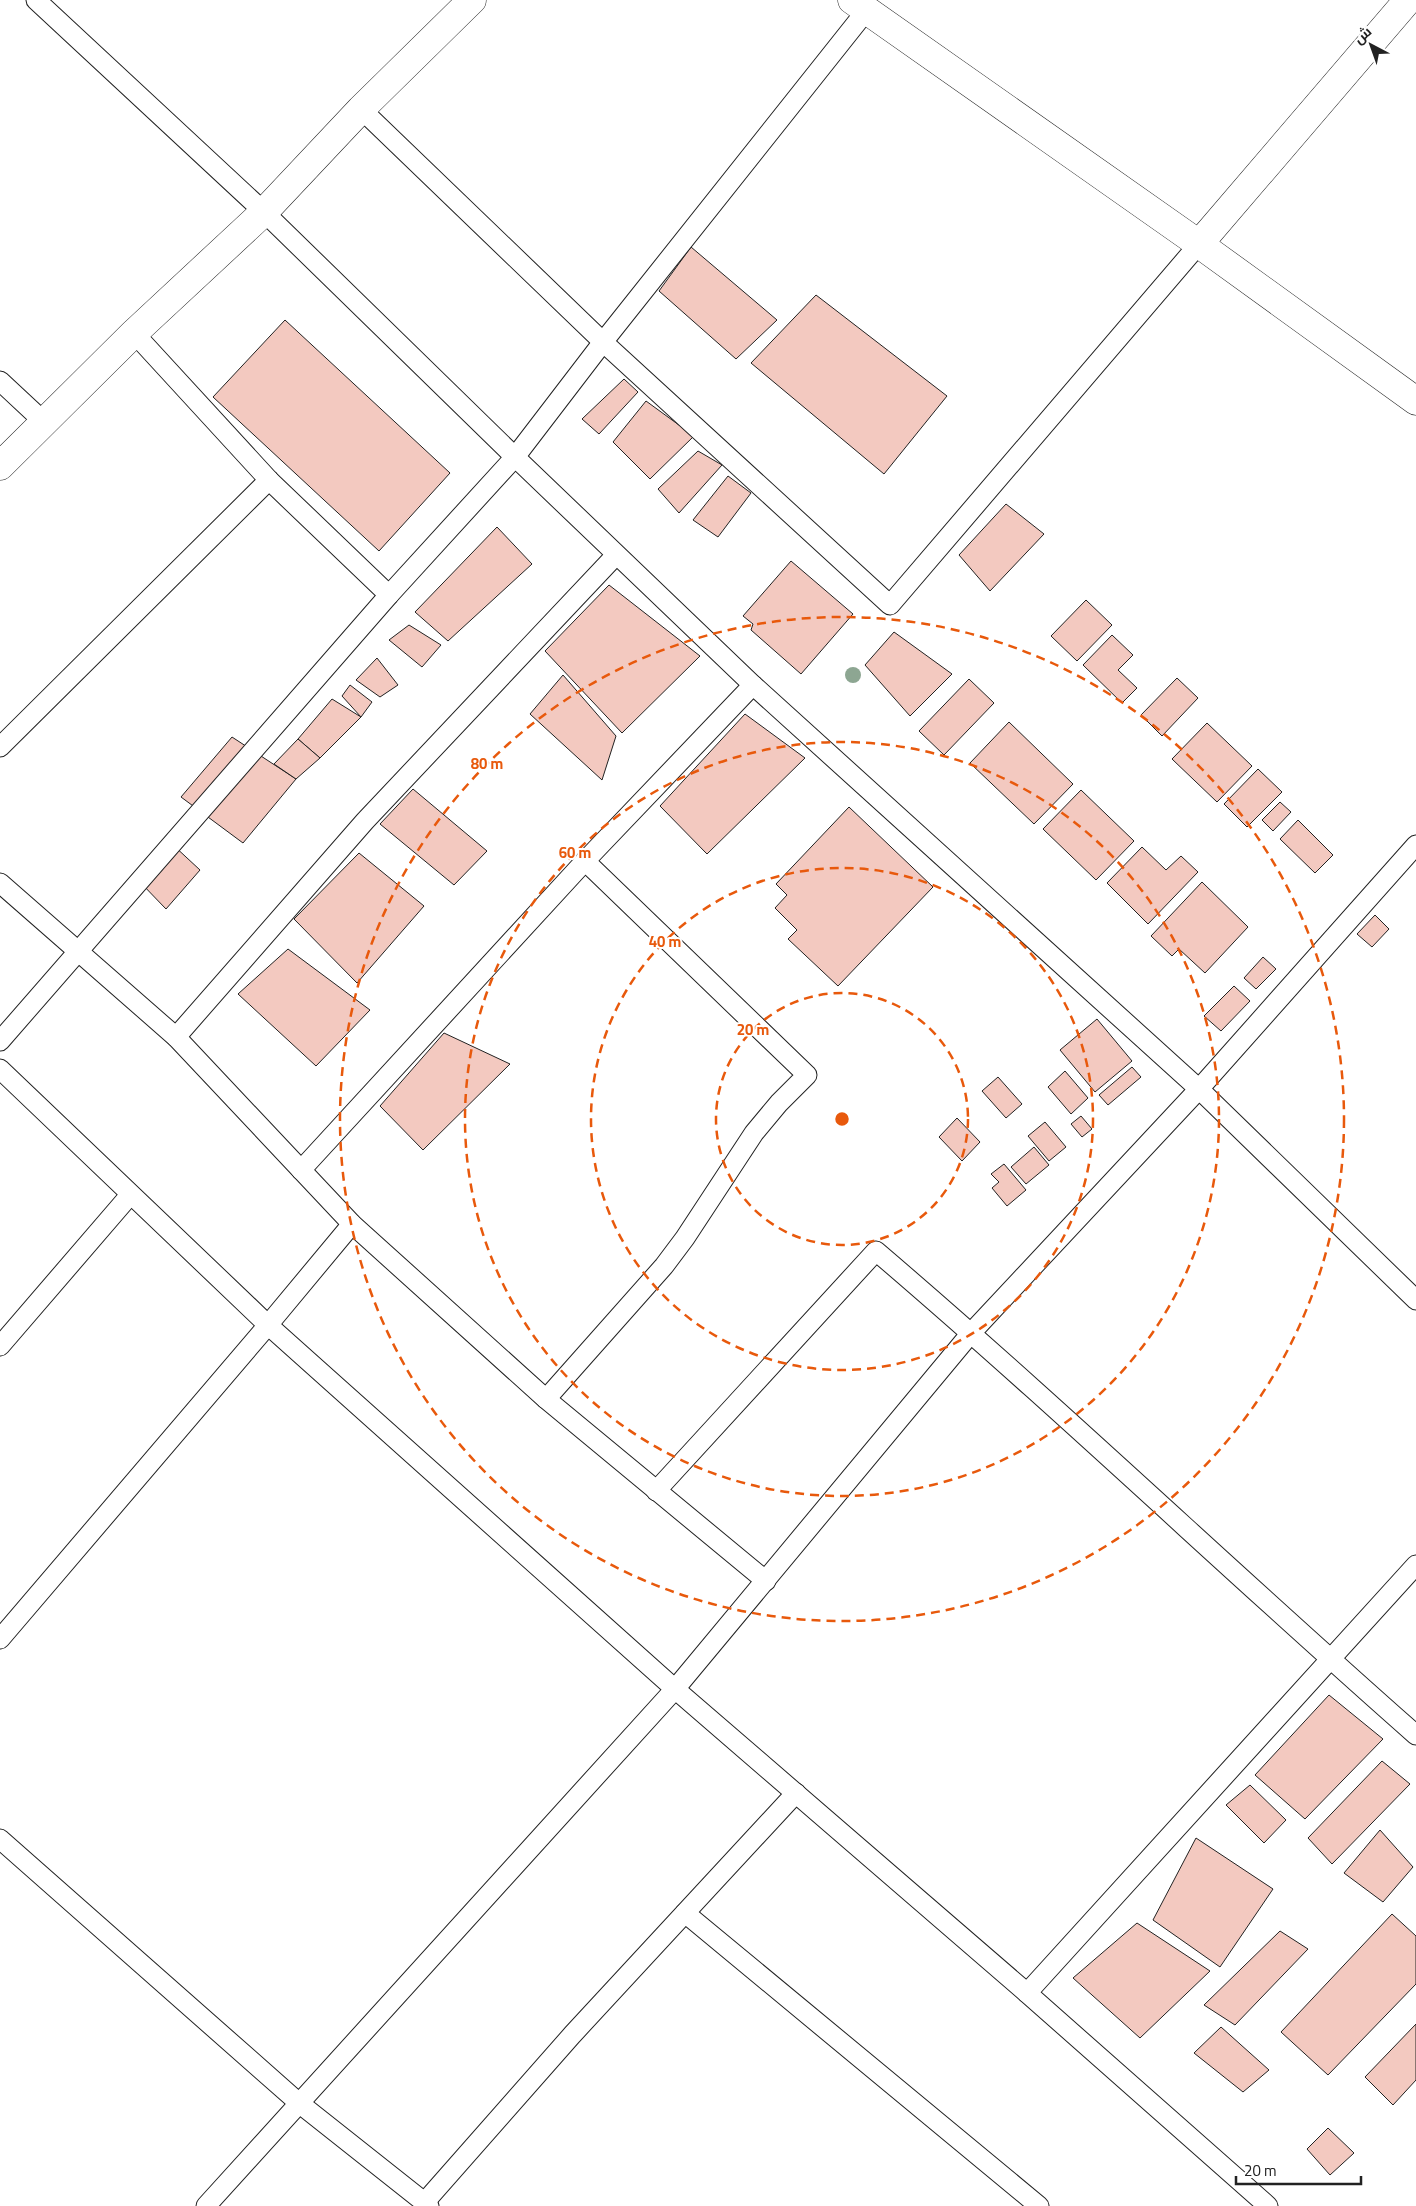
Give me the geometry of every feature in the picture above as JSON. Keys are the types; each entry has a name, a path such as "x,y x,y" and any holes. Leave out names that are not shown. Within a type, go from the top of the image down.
{"street":[{"path":"0,466 134,333 264,212 361,109 472,0"},
{"path":"859,5 1199,244 1416,401"},
{"path":"1199,244 1402,8"}],"lane":[{"path":"36,0 264,212 515,458 753,685 1199,1089 1416,1300"},
{"path":"0,1041 389,595 515,458 859,5"},
{"path":"361,109 603,342 890,606 1199,244"},
{"path":"134,333 269,480 389,595"},
{"path":"0,381 44,422"},
{"path":"0,747 269,480"},
{"path":"176,1037 366,821 616,555"},
{"path":"301,1170 585,861 753,685"},
{"path":"206,2206 675,1689 971,1333 1199,1089 1416,845"},
{"path":"546,1399 664,1266 685,1238 754,1132 807,1075 585,861"},
{"path":"0,883 176,1037 352,1224 546,1399 766,1581"},
{"path":"0,1069 268,1325 675,1689 1027,1992 1268,2206"},
{"path":"0,1346 130,1195"},
{"path":"0,1639 352,1224"},
{"path":"656,1491 876,1252 971,1333 1330,1659 1416,1734"},
{"path":"1027,1992 1416,1565"},
{"path":"0,1840 299,2104 426,2204 572,2035 796,1793"},
{"path":"686,1913 1039,2206"}],"building":[{"path":"691,247 777,320 736,359 659,291"},
{"path":"816,295 947,396 884,474 751,363"},
{"path":"285,320 450,473 379,551 213,397"},
{"path":"624,379 638,392 599,434 582,419"},
{"path":"646,401 694,436 650,479 613,442"},
{"path":"698,451 722,465 679,513 658,489"},
{"path":"728,476 751,493 718,537 693,520"},
{"path":"1006,504 1044,534 990,591 959,555"},
{"path":"497,527 532,564 448,641 415,612"},
{"path":"791,561 853,614 801,674 751,630 753,624 743,616"},
{"path":"609,585 700,656 622,733 545,651"},
{"path":"1086,600 1112,625 1077,661 1051,636"},
{"path":"409,625 441,645 422,667 389,640"},
{"path":"894,632 952,674 910,716 865,665"},
{"path":"1112,635 1133,655 1118,670 1137,688 1122,703 1083,665"},
{"path":"377,658 398,685 380,697 356,680"},
{"path":"563,675 616,736 602,780 530,714"},
{"path":"1177,678 1198,698 1162,736 1141,715"},
{"path":"969,679 994,703 944,755 919,731"},
{"path":"350,685 372,702 361,717 342,696"},
{"path":"332,699 361,717 320,758 298,739"},
{"path":"745,714 805,758 707,854 660,806"},
{"path":"1009,722 1073,784 1034,824 970,763"},
{"path":"1207,723 1252,766 1217,802 1172,759"},
{"path":"232,737 296,779 243,843 181,797"},
{"path":"298,739 320,758 296,779 274,764"},
{"path":"1258,769 1282,792 1247,827 1224,804"},
{"path":"413,789 487,851 454,885 380,824"},
{"path":"1081,790 1134,841 1096,880 1043,829"},
{"path":"1280,802 1291,812 1273,831 1262,820"},
{"path":"849,807 933,887 838,986 788,939 797,930 775,908 787,895 776,884"},
{"path":"1298,820 1333,855 1315,873 1280,839"},
{"path":"172,844 200,870 166,909 139,881"},
{"path":"1142,847 1166,870 1181,856 1198,872 1148,924 1107,883"},
{"path":"359,853 424,906 357,983 294,919"},
{"path":"1202,882 1248,927 1205,973 1179,949 1172,956 1151,936"},
{"path":"1375,915 1389,929 1372,947 1357,934"},
{"path":"288,949 370,1010 316,1066 238,994"},
{"path":"1263,957 1276,969 1256,989 1244,978"},
{"path":"1234,986 1250,1001 1221,1031 1204,1016"},
{"path":"1097,1019 1132,1061 1095,1092 1060,1050"},
{"path":"444,1033 510,1064 423,1150 380,1106"},
{"path":"1132,1067 1141,1077 1108,1105 1099,1095"},
{"path":"1065,1071 1088,1098 1071,1114 1048,1087"},
{"path":"998,1077 1022,1104 1006,1118 982,1091"},
{"path":"1081,1116 1092,1129 1082,1137 1071,1124"},
{"path":"957,1118 980,1142 962,1161 939,1137"},
{"path":"1045,1122 1066,1147 1049,1161 1028,1136"},
{"path":"1034,1147 1049,1165 1026,1184 1011,1167"},
{"path":"1004,1164 1026,1190 1007,1206 992,1188 999,1182 991,1174"},
{"path":"1329,1695 1383,1739 1305,1819 1255,1775"},
{"path":"1382,1761 1410,1784 1332,1864 1308,1838"},
{"path":"1250,1785 1286,1820 1264,1843 1226,1805"},
{"path":"1380,1830 1413,1867 1383,1902 1344,1873"},
{"path":"1196,1838 1273,1889 1220,1967 1153,1920"},
{"path":"1392,1914 1416,1936 1416,1984 1328,2075 1281,2032"},
{"path":"1137,1923 1210,1971 1140,2038 1073,1978"},
{"path":"1280,1931 1308,1949 1235,2025 1204,2005"},
{"path":"1416,2024 1416,2080 1393,2105 1365,2077"},
{"path":"1221,2027 1269,2070 1243,2092 1194,2053"},
{"path":"1328,2128 1354,2153 1330,2175 1307,2149"}]}
